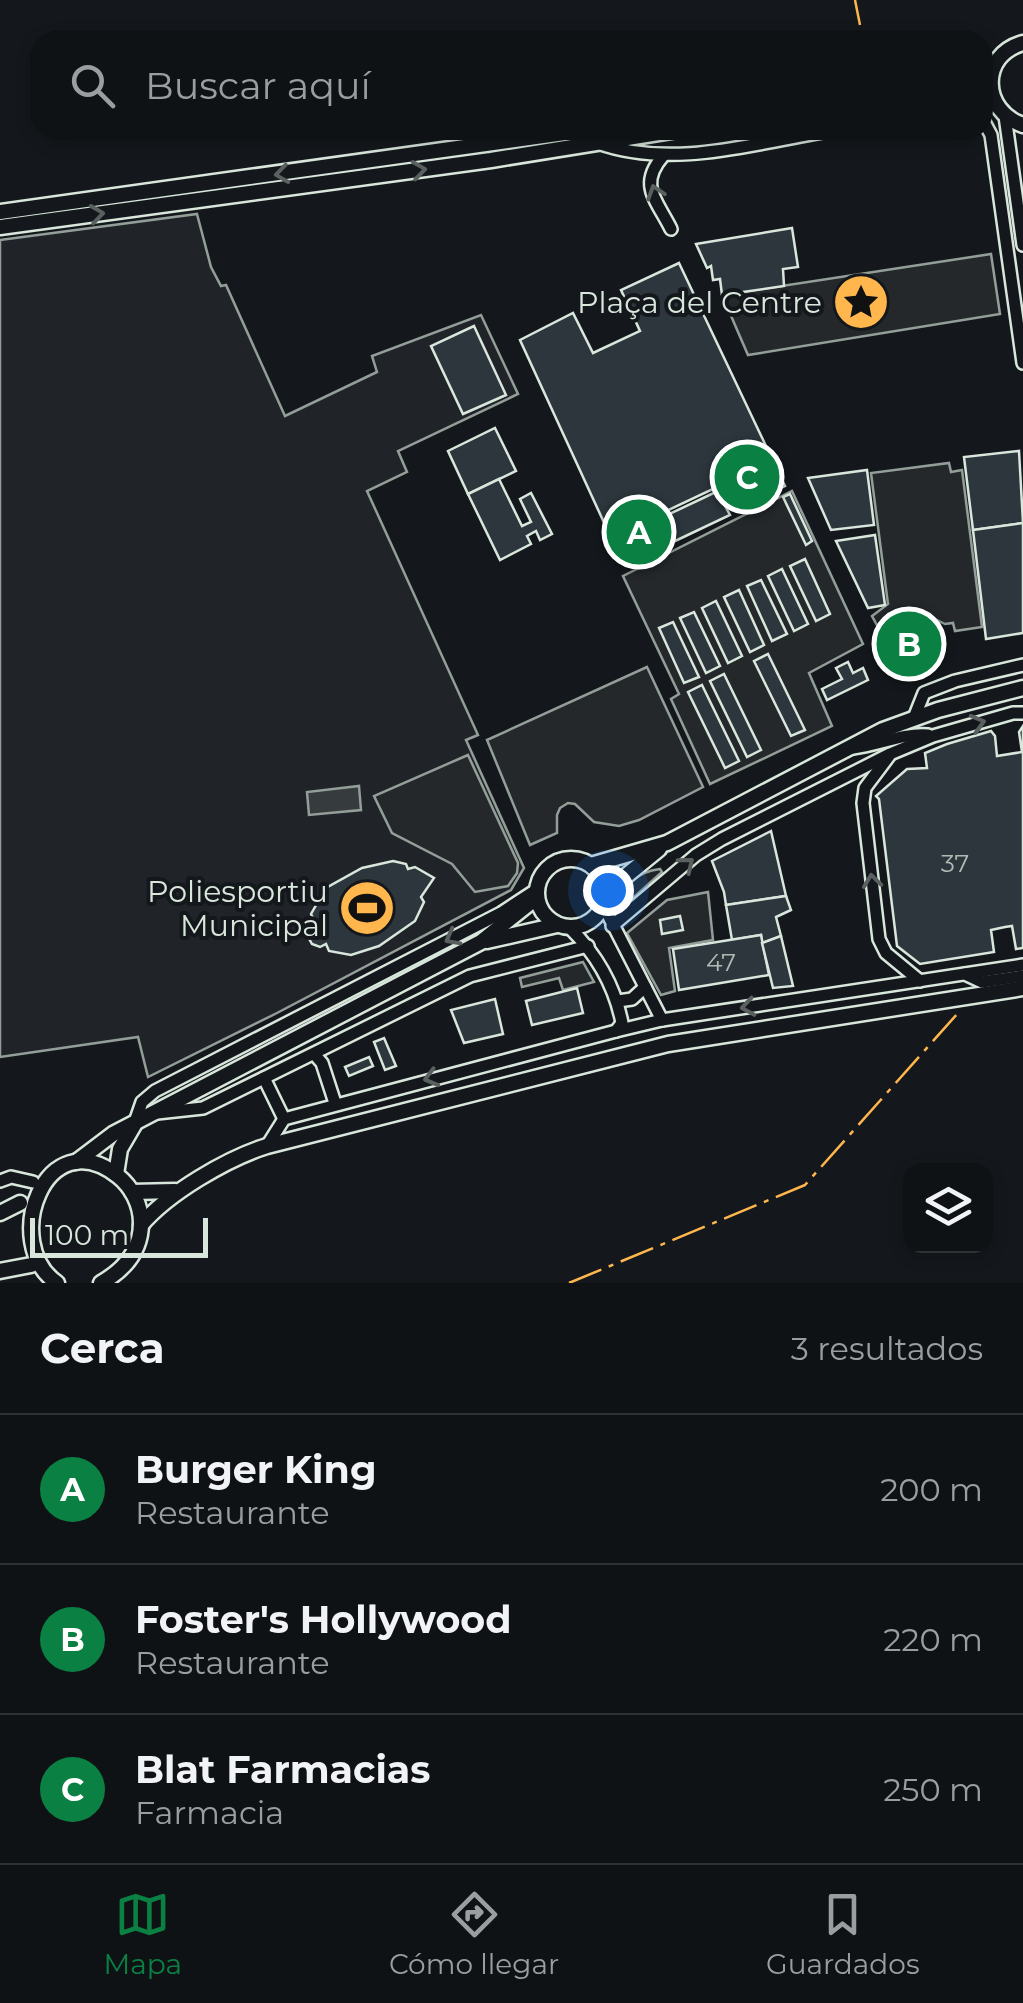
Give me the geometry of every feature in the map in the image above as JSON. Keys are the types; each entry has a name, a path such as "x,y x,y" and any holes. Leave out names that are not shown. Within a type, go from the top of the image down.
{"street":[{"path":"993,65 1006,50 1023,42"},
{"path":"993,105 1022,124 1010,150"},
{"path":"1005,116 1023,245"},
{"path":"0,212 515,140"},
{"path":"0,227 616,140"},
{"path":"598,143 621,152 662,156 768,140"},
{"path":"989,140 1002,204 1023,363"},
{"path":"662,156 650,171 649,187 670,229"},
{"path":"1002,204 1005,186 1013,172"},
{"path":"914,718 924,693 955,681 1023,666"},
{"path":"591,866 667,842 844,749 914,718 1023,688"},
{"path":"612,926 722,838 933,736 1014,713 1023,714"},
{"path":"844,749 880,745 913,734 933,736"},
{"path":"890,754 865,788 868,852 882,949 920,980"},
{"path":"481,942 582,926 595,918 604,899 667,842"},
{"path":"76,1162 113,1134 481,942 536,894 543,872 556,862 572,859 591,866 601,877 612,926 662,1020"},
{"path":"536,894 543,914 588,946 618,1001 622,1023 616,1030"},
{"path":"116,1174 120,1149 142,1102 156,1091 536,894"},
{"path":"157,1113 203,1108 470,976 588,946"},
{"path":"267,1146 284,1119 616,1030 1023,965"},
{"path":"964,974 982,982 1023,976"},
{"path":"618,1001 632,998 644,988"},
{"path":"141,1224 176,1191 195,1184 242,1154 267,1146 668,1044 1023,988"},
{"path":"315,1055 322,1063 335,1104"},
{"path":"264,1078 284,1119"},
{"path":"57,1283 30,1265 17,1235 20,1202 33,1182 60,1165 76,1162 102,1166 116,1174 132,1192 141,1224 130,1260 118,1273 100,1283"},
{"path":"0,1181 11,1177 33,1182"},
{"path":"132,1192 176,1191"},
{"path":"0,1213 20,1202"},
{"path":"0,1270 30,1265"}],"shaded area":[{"path":"197,214 211,267 221,286 226,285 285,416 377,372 372,356 481,315 518,394 398,451 407,472 367,491 478,735 466,740 524,868 511,890 148,1077 138,1037 0,1057 0,240"},
{"name":"Plaça del Centre","path":"991,254 1000,314 748,355 722,295"},
{"path":"949,463 951,472 962,470 982,627 955,631 953,623 933,618 878,627 872,616 888,604 871,473"},
{"path":"792,491 863,644 809,673 832,726 710,784 671,699 679,694 623,576"},
{"path":"647,667 703,787 619,826 594,822 575,804 568,803 557,815 557,833 530,845 487,740"},
{"path":"468,755 518,863 517,873 508,886 475,892 452,864 392,833 374,796"},
{"path":"359,786 361,810 309,815 307,792"},
{"path":"660,869 662,872 615,914 612,911 617,896 628,883"},
{"path":"708,892 713,940 669,948 675,991 661,995 627,933 667,900"},
{"path":"583,962 594,982 563,990 559,978 522,987 520,978"}],"building":[{"path":"792,228 798,267 783,269 784,286 722,295 720,279 713,280 711,266 707,268 696,244"},
{"path":"679,263 785,486 751,503 746,493 723,502 730,515 673,542 667,531 618,553 520,340 573,313 593,353 640,331 621,290","holes":["717,487 718,491 661,518 660,514"]},
{"path":"474,326 506,395 463,414 431,346"},
{"path":"495,428 516,471 468,494 448,451"},
{"path":"1019,451 1023,523 973,530 964,457"},
{"path":"867,470 874,525 831,530 808,478"},
{"path":"499,479 522,526 531,522 520,499 531,493 552,534 540,540 536,531 527,536 531,544 500,560 468,494"},
{"path":"790,494 812,541 806,545 783,497"},
{"path":"1023,523 1023,633 986,639 973,530"},
{"path":"875,535 885,605 868,608 836,541"},
{"path":"805,559 830,614 816,621 790,566"},
{"path":"782,569 808,624 794,631 768,576"},
{"path":"761,580 787,634 772,641 747,586"},
{"path":"739,590 764,645 750,652 724,597"},
{"path":"716,601 742,656 728,663 702,608"},
{"path":"694,612 720,666 706,673 680,618"},
{"path":"920,621 934,657 898,669 883,632"},
{"path":"673,622 699,677 684,683 659,628"},
{"path":"768,654 805,730 791,736 754,661"},
{"path":"848,662 853,673 863,668 868,680 827,700 822,689 842,679 836,668"},
{"path":"724,674 761,750 747,757 710,681"},
{"path":"702,685 739,761 725,768 688,692"},
{"path":"1023,726 1023,948 1016,949 1012,926 1005,927 991,930 994,952 920,964 897,946 876,796 907,769 927,768 925,753 947,744 991,731 997,756 1022,752 1019,732"},
{"path":"771,831 786,896 726,905 712,861"},
{"name":"Poliesportiu Municipal","path":"393,861 434,878 421,897 424,902 415,921 379,946 351,955 329,951 326,944 312,944 307,935 308,927 315,922 311,914 326,888 362,868"},
{"path":"786,896 791,910 776,917 781,936 762,943 761,935 732,940 726,905"},
{"path":"680,916 683,930 662,934 660,920"},
{"path":"761,935 769,975 679,990 673,949"},
{"path":"781,936 793,986 773,988 762,943"},
{"path":"577,988 583,1013 532,1025 526,1001"},
{"path":"495,999 503,1034 464,1043 451,1010"},
{"path":"384,1038 396,1066 385,1070 374,1042"},
{"path":"369,1057 373,1066 349,1076 345,1067"}],"power":[{"path":"855,0 860,25"},
{"path":"569,1283 805,1185 958,1013"}],"place":[{"name":"Plaça del Centre","path":"861,302"},
{"name":"Blat Farmacias","path":"747,477"},
{"name":"Burger King","path":"639,532"},
{"name":"Foster's Hollywood","path":"909,644"},
{"name":"Poliesportiu Municipal","path":"367,908"}]}
